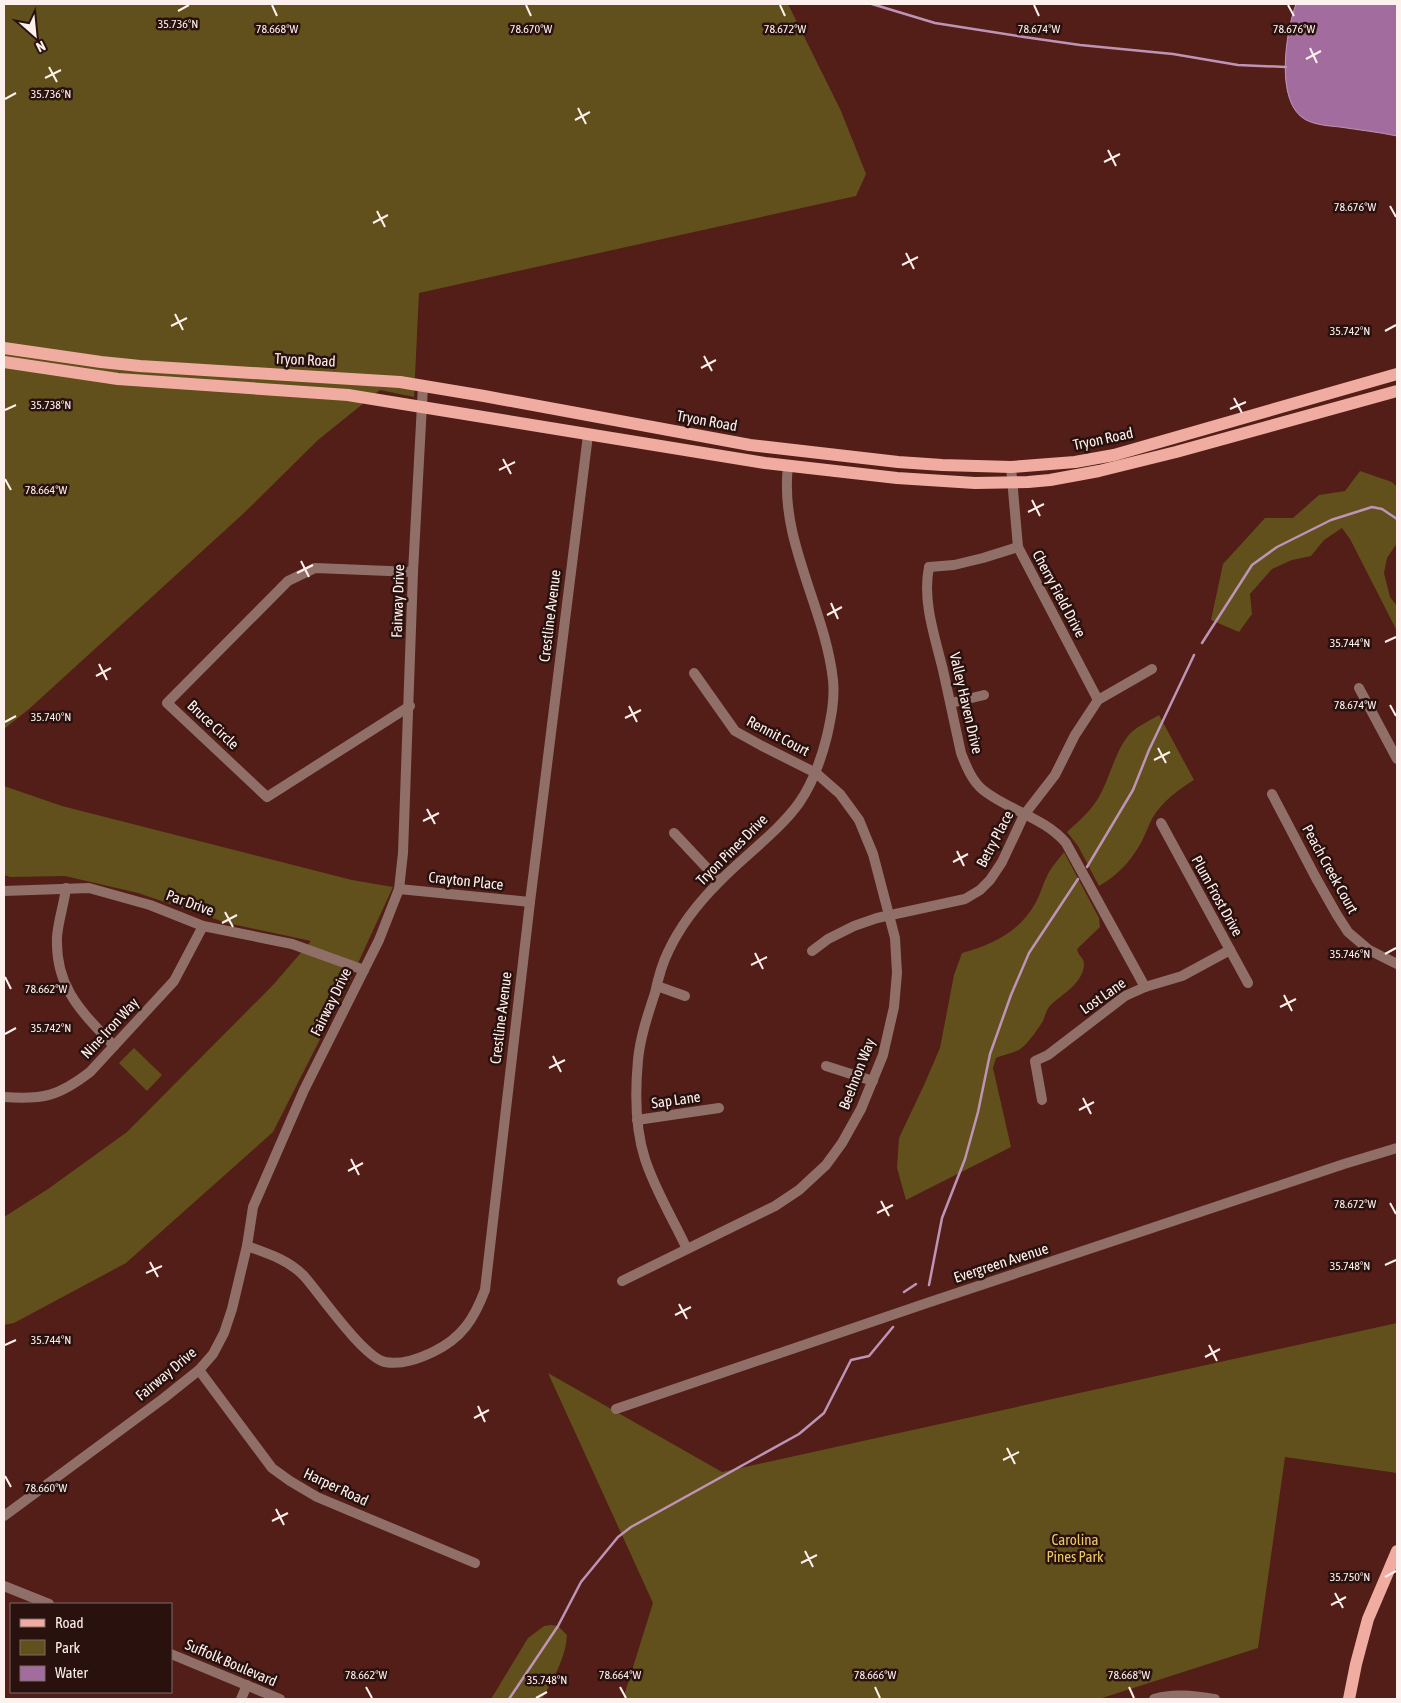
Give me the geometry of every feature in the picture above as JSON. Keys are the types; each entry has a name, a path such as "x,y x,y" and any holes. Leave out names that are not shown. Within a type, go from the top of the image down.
{"main road":[{"name":"Tryon Road","path":"4,348 140,366 361,379 423,386 750,445 898,462 1011,467 1075,462 1114,455 1397,374"},
{"name":"Tryon Road","path":"4,362 118,379 322,392 788,466 941,482 1012,483 1066,478 1136,463 1397,391"},
{"path":"1349,1699 1368,1619 1397,1551"}],"street":[{"name":"Fairway Drive","path":"4,1516 199,1370 213,1354 224,1333 247,1246 253,1207 304,1090 380,940 399,889 403,853 423,386"},
{"name":"Crestline Avenue","path":"247,1246 271,1254 289,1264 303,1276 324,1303 367,1351 382,1362 397,1363 426,1355 442,1348 470,1324 486,1290 530,902 588,435"},
{"name":"Tryon Pines Drive","path":"687,1249 644,1158 637,1120 638,1058 656,986 668,952 692,912 719,881 799,804 816,773 827,737 832,710 833,682 829,656 822,626 791,528 787,497 788,466"},
{"name":"Cherry Field Drive","path":"1011,467 1018,547 1098,700"},
{"name":"Valley Haven Drive","path":"1018,547 954,565 929,567 927,592 930,617 961,753 969,772 982,790 1055,832 1066,843 1146,987"},
{"name":"Bruce Circle","path":"410,706 267,797 167,703 288,581 315,568 414,572"},
{"name":"Betry Place","path":"812,951 828,939 854,926 877,918 965,900 980,890 990,880 1002,862 1024,815 1055,775 1075,735 1098,700 1152,669"},
{"name":"Rennit Court","path":"694,674 735,731 816,773"},
{"path":"1359,688 1397,759"},
{"path":"951,703 984,695"},
{"name":"Beehnon Way","path":"622,1281 774,1206 798,1190 826,1164 842,1142 874,1081 894,1007 897,973 895,938 873,854 859,820 840,794 816,773"},
{"name":"Peach Creek Court","path":"1272,794 1316,878 1348,932 1369,950 1397,964"},
{"name":"Plum Frost Drive","path":"1161,823 1248,983"},
{"path":"674,833 719,881"},
{"path":"66,888 57,936 58,958 62,977 69,992 87,1016 114,1046"},
{"name":"Par Drive","path":"4,893 89,888 150,905 203,926 292,944 364,970"},
{"name":"Crayton Place","path":"399,889 530,902"},
{"name":"Nine Iron Way","path":"4,1097 25,1099 44,1097 61,1092 90,1072 174,981 203,926"},
{"name":"Lost Lane","path":"1042,1100 1035,1061 1048,1055 1125,996 1146,987 1182,976 1230,950"},
{"path":"656,986 685,996"},
{"path":"826,1066 874,1081"},
{"name":"Sap Lane","path":"637,1120 720,1108"},
{"name":"Evergreen Avenue","path":"616,1409 918,1306 1397,1148"},
{"name":"Harper Road","path":"199,1370 272,1468 290,1481 317,1498 475,1563"},
{"path":"4,1586 46,1603"},
{"name":"Suffolk Boulevard","path":"172,1654 280,1699"},
{"path":"241,1699 246,1685"},
{"path":"1154,1699 1192,1695 1214,1699"}],"green space":[{"path":"4,4 788,4 841,111 866,174 856,196 419,293 414,397 380,390 318,440 244,513 29,709 4,729"},
{"path":"1360,471 1392,482 1397,487 1397,543 1387,558 1384,573 1390,597 1397,606 1397,631 1350,539 1342,528 1324,540 1311,556 1292,560 1272,569 1250,594 1252,614 1239,632 1211,620 1223,564 1265,518 1293,518 1319,495 1345,491"},
{"path":"1159,715 1194,780 1161,806 1129,861 1099,886 1078,846 1067,832 1085,815 1097,800 1123,742 1138,727"},
{"path":"4,786 62,806 352,880 393,887 353,974 273,1132 126,1263 14,1323 4,1325 4,1217 48,1189 127,1132 273,985 311,941 227,923 138,893 65,876 10,877 4,875"},
{"path":"1064,852 1099,918 1100,927 1077,949 1084,966 1079,979 1049,1007 1043,1021 1024,1046 1014,1052 996,1058 993,1068 1011,1147 906,1200 897,1168 899,1138 940,1048 954,975 962,953 984,946 1004,936 1022,922 1036,902 1046,877"},
{"path":"134,1048 162,1075 147,1091 119,1063"},
{"name":"Carolina Pines Park","path":"1397,1323 1397,1473 1285,1457 1258,1648 1099,1699 623,1699 653,1603 548,1373 722,1472"},
{"path":"544,1626 558,1626 567,1635 566,1644 558,1668 542,1699 491,1699 528,1638"}],"water":[{"path":"1296,4 1397,4 1397,136 1318,124 1306,120 1296,111 1286,83 1285,66 1289,31"}],"waterway":[{"path":"872,4 935,23 1024,37 1080,45 1173,54 1238,65 1286,67"},
{"path":"1202,643 1252,565 1277,547 1331,520 1372,507 1382,509 1397,519"},
{"path":"1087,867 1133,790 1149,750 1194,655"},
{"path":"929,1285 942,1218 965,1159 978,1112 990,1054 1011,995 1029,953 1078,879"},
{"path":"904,1292 916,1284"},
{"path":"509,1699 558,1626 581,1582 618,1537 631,1527 799,1434 824,1413 851,1360 869,1356 893,1327"}]}
